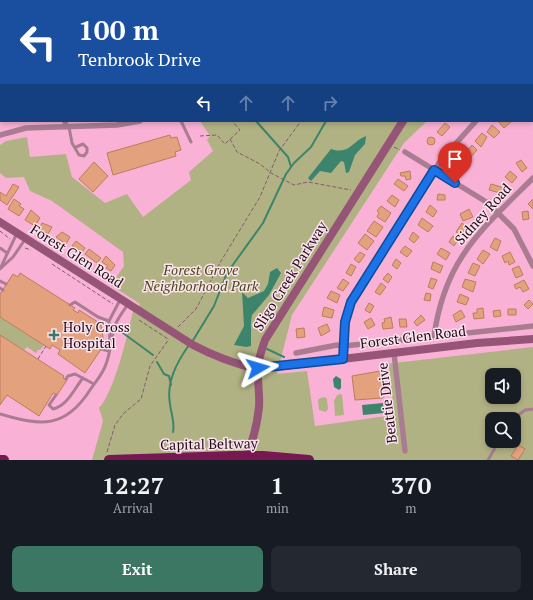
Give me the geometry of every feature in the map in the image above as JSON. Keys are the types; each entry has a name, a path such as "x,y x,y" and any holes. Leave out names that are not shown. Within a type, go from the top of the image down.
{"highway":[{"name":"Capital Beltway","path":"110,460 263,456 309,460"}],"street":[{"path":"0,135 26,128 67,125 118,125 134,122"},
{"name":"Sligo Creek Parkway","path":"245,460 254,440 259,405 259,357 274,324 402,122"},
{"path":"343,359 345,322 351,302 434,170 460,136 475,122"},
{"path":"405,152 488,203 514,229 533,266"},
{"name":"Sidney Road","path":"434,337 436,319 444,293 456,264 470,243 533,178"},
{"name":"Forest Glen Road","path":"0,222 189,343 224,360 258,368 477,343 533,339"},
{"name":"Forest Glen Road","path":"296,353 337,345 344,346 533,326"},
{"name":"Beattie Drive","path":"394,353 405,451"}],"lane":[{"path":"181,122 190,142"},
{"path":"67,125 72,143 76,147"},
{"path":"0,269 17,233"},
{"path":"0,269 13,257 26,238"},
{"path":"0,248 7,253"},
{"path":"0,281 6,284"},
{"path":"70,305 75,302 98,317 110,321"},
{"path":"0,414 25,421 52,422 60,420 71,412 104,369 110,352 110,321 125,302"},
{"path":"110,346 116,324 125,302"},
{"path":"101,349 110,352"},
{"path":"66,379 68,376 75,374 94,384"},
{"path":"56,395 49,405 53,409 58,408 67,400 83,378"},
{"path":"521,413 525,410 533,409"},
{"path":"488,460 495,448"}],"path":[{"path":"200,136 217,135 225,144 240,130 233,122"},
{"path":"177,330 196,309 221,262 260,197 279,151 300,122"},
{"path":"230,139 237,152 260,164 271,173 291,184 294,185 308,182 354,191"},
{"path":"0,231 8,238"},
{"path":"26,250 31,250"},
{"path":"50,263 110,303"},
{"path":"144,323 169,339"},
{"path":"108,448 115,425 124,413 141,399 150,366 171,337"},
{"path":"38,359 46,346"}],"green space":[{"name":"Forest Grove Neighborhood Park","path":"201,122 426,122 404,143 292,315 277,374 307,371 315,426 394,415 389,368 385,364 533,347 533,460 92,460 103,421 99,408 105,400 115,377 133,311 136,312 140,304 111,285 124,266 123,252 52,201 30,191 24,177 6,178 0,173 0,145 6,141 27,137 30,157 66,154 72,177 105,203 127,194 143,217 191,180 189,172 213,151 207,140 210,136"},
{"path":"0,317 44,345 36,353 27,347 24,350 0,335"},
{"path":"337,395 342,395 344,415 335,416 334,401"},
{"path":"325,397 327,399 328,409 326,412 319,410 318,400"}],"shaded area":[{"path":"366,136 365,144 355,155 349,172 346,173 344,162 341,161 331,173 320,171 311,181 308,178 331,149 346,149"},
{"path":"277,268 281,273 269,295 252,315 251,346 246,347 234,345 244,326 242,292 248,298 264,291 268,284 270,272"},
{"path":"336,376 341,379 341,388 339,390 334,387 333,379"},
{"path":"383,403 384,413 363,415 362,405"}],"building":[{"path":"499,122 511,122 504,128"},
{"path":"445,123 450,127 442,136 437,132"},
{"path":"492,125 500,132 494,138 487,132"},
{"path":"482,133 487,137 481,147 475,141"},
{"path":"170,135 171,138 177,137 181,150 175,152 176,156 113,175 107,153"},
{"path":"431,137 434,138 434,144 431,145 428,144 427,141 428,138"},
{"path":"472,145 477,150 470,158 465,154"},
{"path":"466,160 468,168 462,170 460,162"},
{"path":"521,160 527,168 522,172 516,163"},
{"path":"94,162 108,176 93,192 79,179"},
{"path":"410,171 411,179 406,180 405,176 401,176 400,173"},
{"path":"510,171 517,177 512,183 505,177"},
{"path":"398,179 408,186 404,191 394,184"},
{"path":"13,184 19,187 7,205 0,200 0,192 6,196"},
{"path":"491,184 505,188 504,194 489,190"},
{"path":"438,194 445,195 445,200 437,200"},
{"path":"392,195 399,200 395,207 387,201"},
{"path":"14,199 21,204 19,206 24,209 19,216 8,209"},
{"path":"533,199 533,209 528,204"},
{"path":"430,205 437,211 433,217 426,212"},
{"path":"381,206 391,213 385,222 377,217 379,213 377,211"},
{"path":"469,209 473,217 463,221 460,214"},
{"path":"31,210 40,218 35,226 25,220"},
{"path":"528,211 529,219 523,220 522,212"},
{"path":"422,218 433,226 428,232 418,225"},
{"path":"374,221 383,227 376,237 367,231"},
{"path":"42,223 52,227 48,234 39,229"},
{"path":"462,223 467,227 461,236 456,232"},
{"path":"62,232 70,237 66,244 56,237"},
{"path":"413,232 419,237 414,243 409,239"},
{"path":"365,234 374,241 367,250 358,243"},
{"path":"453,236 458,240 454,246 449,242"},
{"path":"495,238 501,241 497,251 490,247"},
{"path":"76,241 85,248 82,252 72,246"},
{"path":"405,246 412,251 407,257 400,252"},
{"path":"441,248 450,253 446,260 437,254"},
{"path":"89,249 101,258 97,263 85,254"},
{"path":"483,250 490,254 483,264 477,259"},
{"path":"360,252 365,255 359,263 354,259"},
{"path":"510,252 515,262 509,265 508,261 505,263 502,256"},
{"path":"106,256 115,265 111,271 106,268 108,266 102,262"},
{"path":"396,259 401,263 397,269 392,265"},
{"path":"433,262 443,266 440,273 431,269"},
{"path":"473,263 480,266 475,276 468,273"},
{"path":"351,264 356,267 351,276 346,273"},
{"path":"519,266 523,275 516,278 512,269"},
{"path":"20,273 75,308 73,310 78,313 79,310 101,324 104,345 85,373 58,354 60,350 52,345 50,349 0,317 0,294 13,274 18,277"},
{"path":"388,273 392,277 388,283 383,279"},
{"path":"431,278 437,280 433,289 428,287"},
{"path":"343,279 349,283 343,291 337,288"},
{"path":"465,279 476,282 473,292 462,287"},
{"path":"524,280 529,289 523,292 520,287 516,289 514,285"},
{"path":"381,283 386,287 380,295 375,292"},
{"path":"331,291 340,295 337,303 327,298"},
{"path":"426,293 431,294 430,301 424,300"},
{"path":"460,294 469,298 466,305 457,302"},
{"path":"529,300 533,304 528,309 524,305"},
{"path":"369,303 374,306 370,313 365,310"},
{"path":"324,307 334,310 332,318 322,316"},
{"path":"483,308 484,318 474,319 473,313 477,313 477,309"},
{"path":"508,309 516,309 516,315 508,315"},
{"path":"461,310 465,317 456,322 453,315"},
{"path":"500,310 501,316 494,317 493,311"},
{"path":"421,315 425,320 417,326 414,322"},
{"path":"391,317 393,328 383,329 382,323 385,322 384,319"},
{"path":"371,318 375,325 368,329 364,322"},
{"path":"399,319 406,319 407,327 400,327"},
{"path":"327,324 330,331 321,336 318,328"},
{"path":"304,328 305,337 297,338 296,329"},
{"path":"0,335 64,376 63,378 67,380 57,395 53,393 39,416 7,395 0,405"},
{"path":"380,371 383,398 355,400 352,376"},
{"path":"521,447 525,449 518,460 511,456 516,448 521,448"}],"waterway":[{"path":"257,122 288,157 291,167"},
{"path":"192,342 214,306 227,273 263,223 286,174 294,163 311,147 325,122"},
{"path":"123,333 153,355"},
{"path":"173,432 174,425 169,396 171,380 180,358 189,345"},
{"path":"267,349 284,357"},
{"path":"157,362 164,374 169,376 171,385"}],"place":[{"name":"Holy Cross Hospital","path":"54,335"}],"route":[{"path":"258,368 343,359 345,322 351,302 434,170 455,183"}]}
